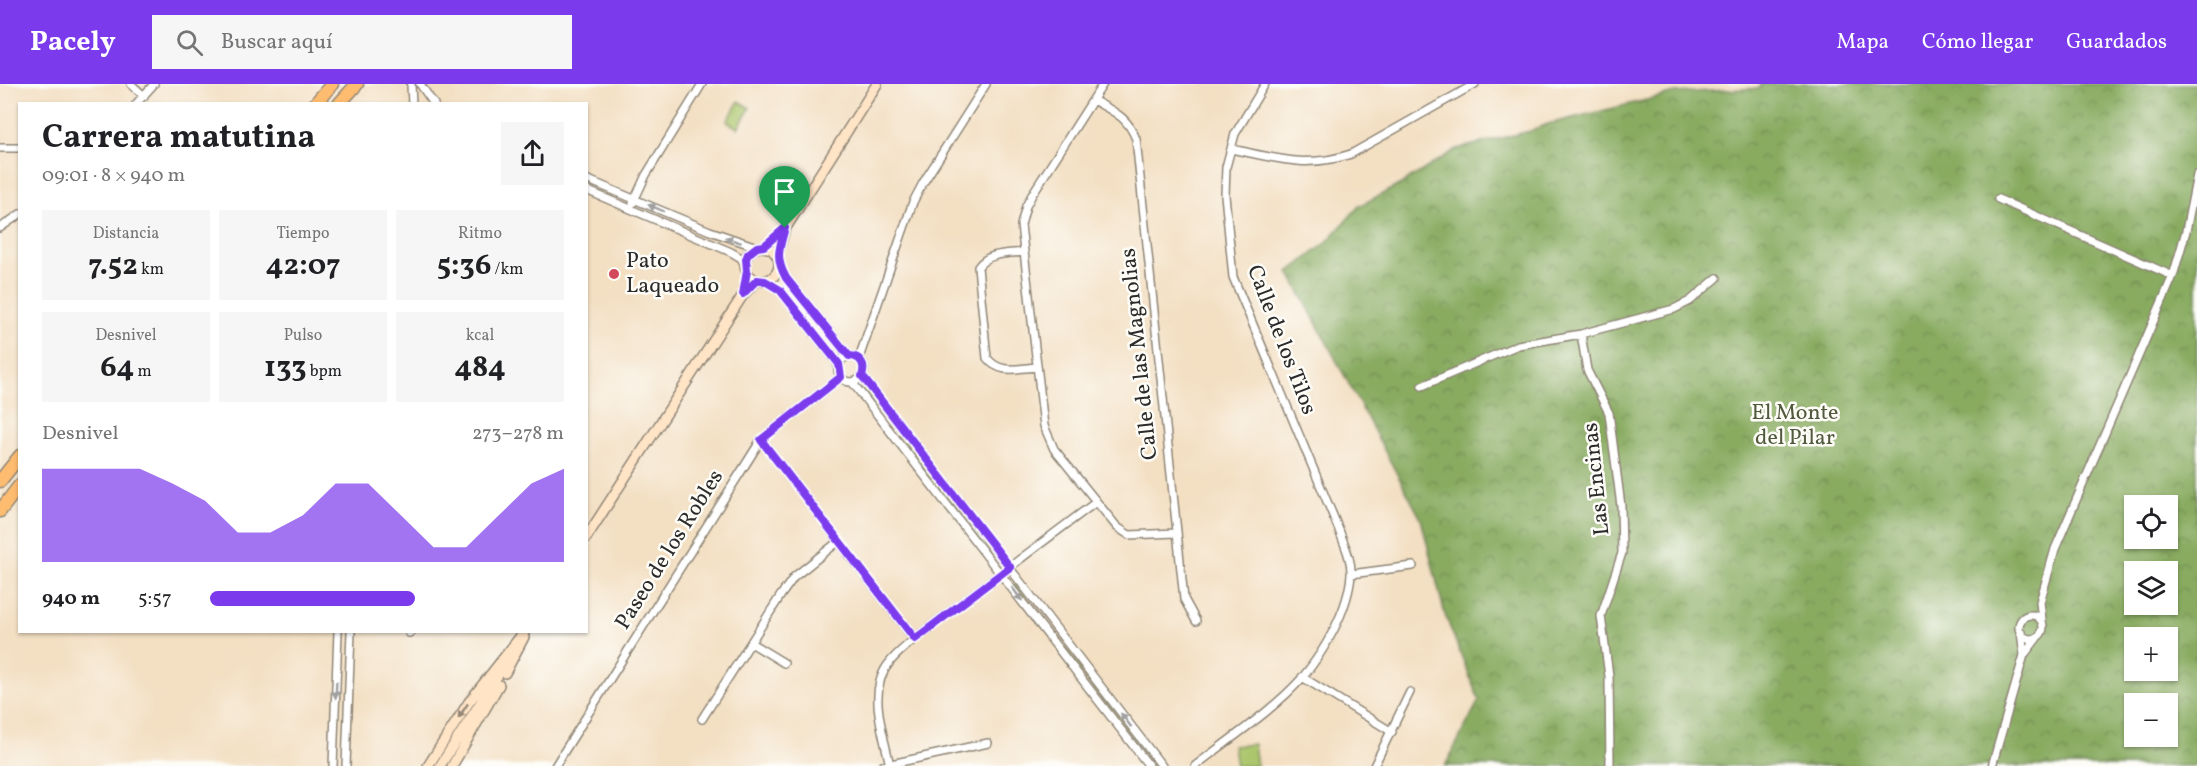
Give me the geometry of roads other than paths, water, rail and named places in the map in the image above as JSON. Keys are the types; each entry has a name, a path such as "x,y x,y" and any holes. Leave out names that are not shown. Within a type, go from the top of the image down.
{"highway":[{"path":"317,102 332,84"},
{"path":"341,102 357,84"},
{"path":"0,481 18,458"},
{"path":"0,511 18,488"}],"street":[{"path":"131,84 144,96"},
{"path":"138,102 154,84"},
{"path":"411,84 412,102"},
{"path":"420,84 432,102"},
{"path":"630,207 646,175 701,84"},
{"path":"849,356 786,278 779,267 777,255 787,226 877,84"},
{"path":"859,358 913,202 986,84"},
{"path":"1103,84 1026,206 1021,225 1044,426 1054,449 1117,527 1129,535 1176,533"},
{"name":"Calle de los Tilos","path":"1195,766 1283,696 1302,677 1332,634 1344,605 1351,574 1349,558 1339,530 1233,277 1225,195 1226,166 1235,134 1265,84"},
{"path":"1231,149 1306,163 1336,159 1351,154 1466,86 1475,84"},
{"path":"412,102 416,97 428,96"},
{"name":"Calle de las Magnolias","path":"1093,100 1124,118 1131,126 1136,140 1184,599 1196,621"},
{"path":"0,148 18,148"},
{"path":"1992,766 2024,655 2044,628 2040,602 2055,549 2173,276 2186,231 2197,174"},
{"path":"588,180 710,231 774,251 777,255"},
{"path":"588,191 731,252 741,258 746,268 761,280 780,290 839,364 841,377 852,382 1149,766"},
{"path":"1998,199 2173,276"},
{"path":"0,228 18,214"},
{"path":"743,294 748,254 761,247 787,226"},
{"path":"1024,252 989,256 978,267 987,358 993,366 1004,369 1037,367"},
{"path":"588,535 743,294 761,280 776,274 779,267"},
{"path":"1422,387 1518,345 1581,334 1674,309 1690,301 1717,278"},
{"name":"Las Encinas","path":"1581,334 1587,370 1609,414 1621,506 1622,553 1601,616 1609,676 1610,766"},
{"path":"839,364 849,356 859,358 863,363 865,369 862,376 852,382"},
{"path":"862,376 1162,766"},
{"name":"Paseo de los Robles","path":"555,766 761,440 841,377"},
{"path":"761,440 915,639"},
{"path":"988,743 887,766 877,702 880,680 889,663 915,639 1096,502"},
{"path":"702,719 794,577 839,541"},
{"path":"1351,574 1413,566"},
{"path":"2024,655 2020,623 2040,602"},
{"path":"2025,616 2031,615 2042,620"},
{"path":"2021,632 2028,639 2037,638"},
{"path":"333,766 338,633"},
{"path":"346,766 351,633"},
{"path":"428,766 469,702 525,633"},
{"path":"440,766 525,633"},
{"path":"452,766 525,633"},
{"path":"751,643 784,663"},
{"path":"1302,677 1392,732"},
{"path":"1374,766 1410,692"}],"place":[{"name":"Pato Laqueado","path":"614,274"}],"park label":[{"name":"El Monte del Pilar","path":"1795,426"}]}
